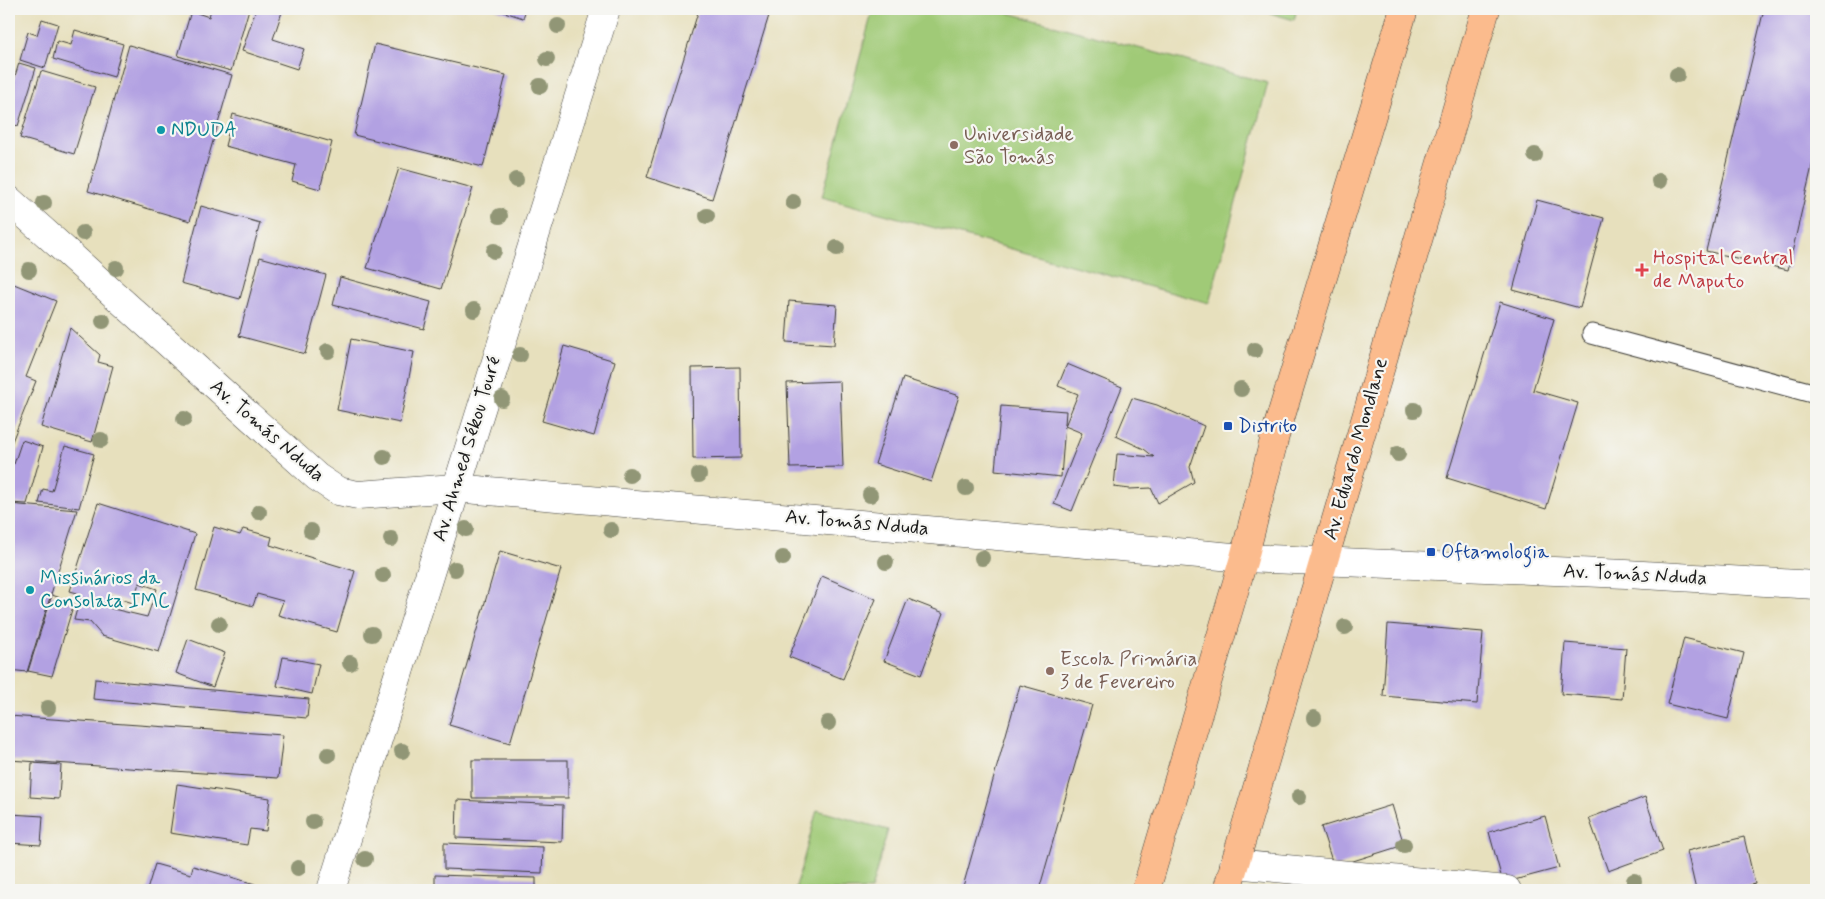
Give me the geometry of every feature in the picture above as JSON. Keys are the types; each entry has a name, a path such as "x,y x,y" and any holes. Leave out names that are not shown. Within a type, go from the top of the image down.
{"main road":[{"path":"1146,890 1244,558 1275,436 1404,9"},
{"name":"Av. Eduardo Mondlane","path":"1227,890 1486,9"}],"street":[{"name":"Av. Ahmed Sékou Touré","path":"330,890 606,9"},
{"name":"Av. Tomás Nduda","path":"9,200 317,477 338,491 358,495 455,488 1244,558 1626,574 1816,585"},
{"path":"1234,864 1507,890"}],"lane":[{"path":"1592,334 1816,394"}],"green space":[{"path":"873,9 994,9 1268,83 1209,303 822,197"},
{"path":"1256,9 1297,9 1294,20"},
{"path":"817,810 888,830 871,890 795,890"}],"building":[{"path":"211,9 249,9 231,71 178,56 191,11 209,17"},
{"path":"256,9 283,9 273,39 304,49 297,69 242,51"},
{"path":"495,9 526,9 523,18"},
{"path":"699,9 771,9 712,199 647,177"},
{"path":"1764,9 1816,9 1816,149 1788,270 1706,251"},
{"path":"42,19 58,24 45,68 20,60 28,32 37,35"},
{"path":"75,30 123,44 114,77 53,59 57,41 71,45"},
{"path":"375,44 506,75 483,167 354,135"},
{"name":"NDUDA","path":"129,45 232,75 190,221 88,191"},
{"path":"19,63 36,68 18,126 9,123 9,96"},
{"path":"41,71 95,87 74,154 20,138"},
{"path":"233,114 332,142 320,189 292,181 296,165 225,146"},
{"path":"399,168 473,188 441,289 367,268"},
{"path":"1537,200 1604,218 1580,308 1513,290"},
{"path":"201,206 260,223 240,299 181,283"},
{"path":"260,257 326,275 305,354 239,336"},
{"path":"340,277 431,302 424,329 333,305"},
{"path":"9,282 56,301 26,377 36,381 11,444 9,443"},
{"path":"789,301 837,305 834,345 786,342"},
{"path":"1500,302 1554,319 1533,390 1578,403 1546,509 1447,478"},
{"path":"70,328 100,355 98,362 113,366 92,442 41,427"},
{"path":"351,339 414,352 400,423 337,410"},
{"path":"564,346 615,361 594,436 542,421"},
{"path":"1067,364 1122,387 1072,511 1054,504 1082,433 1065,426 1078,394 1058,386"},
{"path":"740,367 741,458 693,459 692,368"},
{"path":"903,378 959,396 931,482 875,464"},
{"path":"840,381 843,467 790,468 787,383"},
{"path":"1132,398 1157,405 1204,426 1190,467 1194,482 1158,503 1151,488 1130,489 1114,487 1117,454 1154,457 1144,449 1116,436"},
{"path":"1001,406 1066,411 1061,477 995,470"},
{"path":"22,440 43,447 27,504 9,503 9,462 14,464"},
{"path":"65,446 94,454 79,508 39,503 43,489 52,491"},
{"path":"98,503 195,534 159,652 102,636 90,622 74,620 81,594 70,591","holes":["139,583 157,589 147,617 109,608 105,602 108,595 133,603"]},
{"name":"Missinários da Consolata IMC","path":"9,504 77,510 27,672 9,670"},
{"path":"214,527 240,535 243,529 272,537 270,545 355,571 337,632 278,615 283,601 257,594 253,606 196,590"},
{"path":"500,551 561,569 510,743 449,725"},
{"path":"822,576 876,599 843,679 789,657"},
{"path":"52,595 74,603 52,676 28,671"},
{"path":"908,599 944,613 921,675 884,661"},
{"path":"1388,624 1483,632 1477,704 1383,696"},
{"path":"1684,638 1744,653 1728,719 1667,704"},
{"path":"188,639 225,653 213,687 176,673"},
{"path":"1565,643 1626,648 1622,699 1561,694"},
{"path":"283,657 319,664 312,694 277,686"},
{"path":"95,679 309,699 307,718 93,699"},
{"path":"1020,685 1092,705 1039,890 962,890"},
{"path":"9,716 283,735 278,778 9,760"},
{"path":"472,760 568,760 568,798 472,798"},
{"path":"32,763 61,765 59,799 30,797"},
{"path":"177,784 270,798 266,831 250,829 247,845 170,833"},
{"path":"1645,797 1663,851 1608,871 1589,818"},
{"path":"457,800 563,805 562,842 456,838"},
{"path":"1392,805 1404,845 1334,867 1321,827"},
{"path":"10,814 43,816 41,845 9,843"},
{"path":"1545,816 1559,868 1503,883 1489,832"},
{"path":"1744,837 1755,884 1728,890 1696,890 1687,851"},
{"path":"444,843 543,847 542,873 444,869"},
{"path":"155,864 191,874 193,866 255,884 253,890 147,890"},
{"path":"435,875 536,878 536,890 435,890"}],"place":[{"name":"NDUDA","path":"161,130"},
{"name":"Universidade São Tomás","path":"954,145"},
{"name":"Hospital Central de Maputo","path":"1642,270"},
{"name":"Distrito","path":"1228,426"},
{"name":"Oftamologia","path":"1431,552"},
{"name":"Missinários da Consolata IMC","path":"30,590"},
{"name":"Escola Primária 3 de Fevereiro","path":"1050,671"}]}
